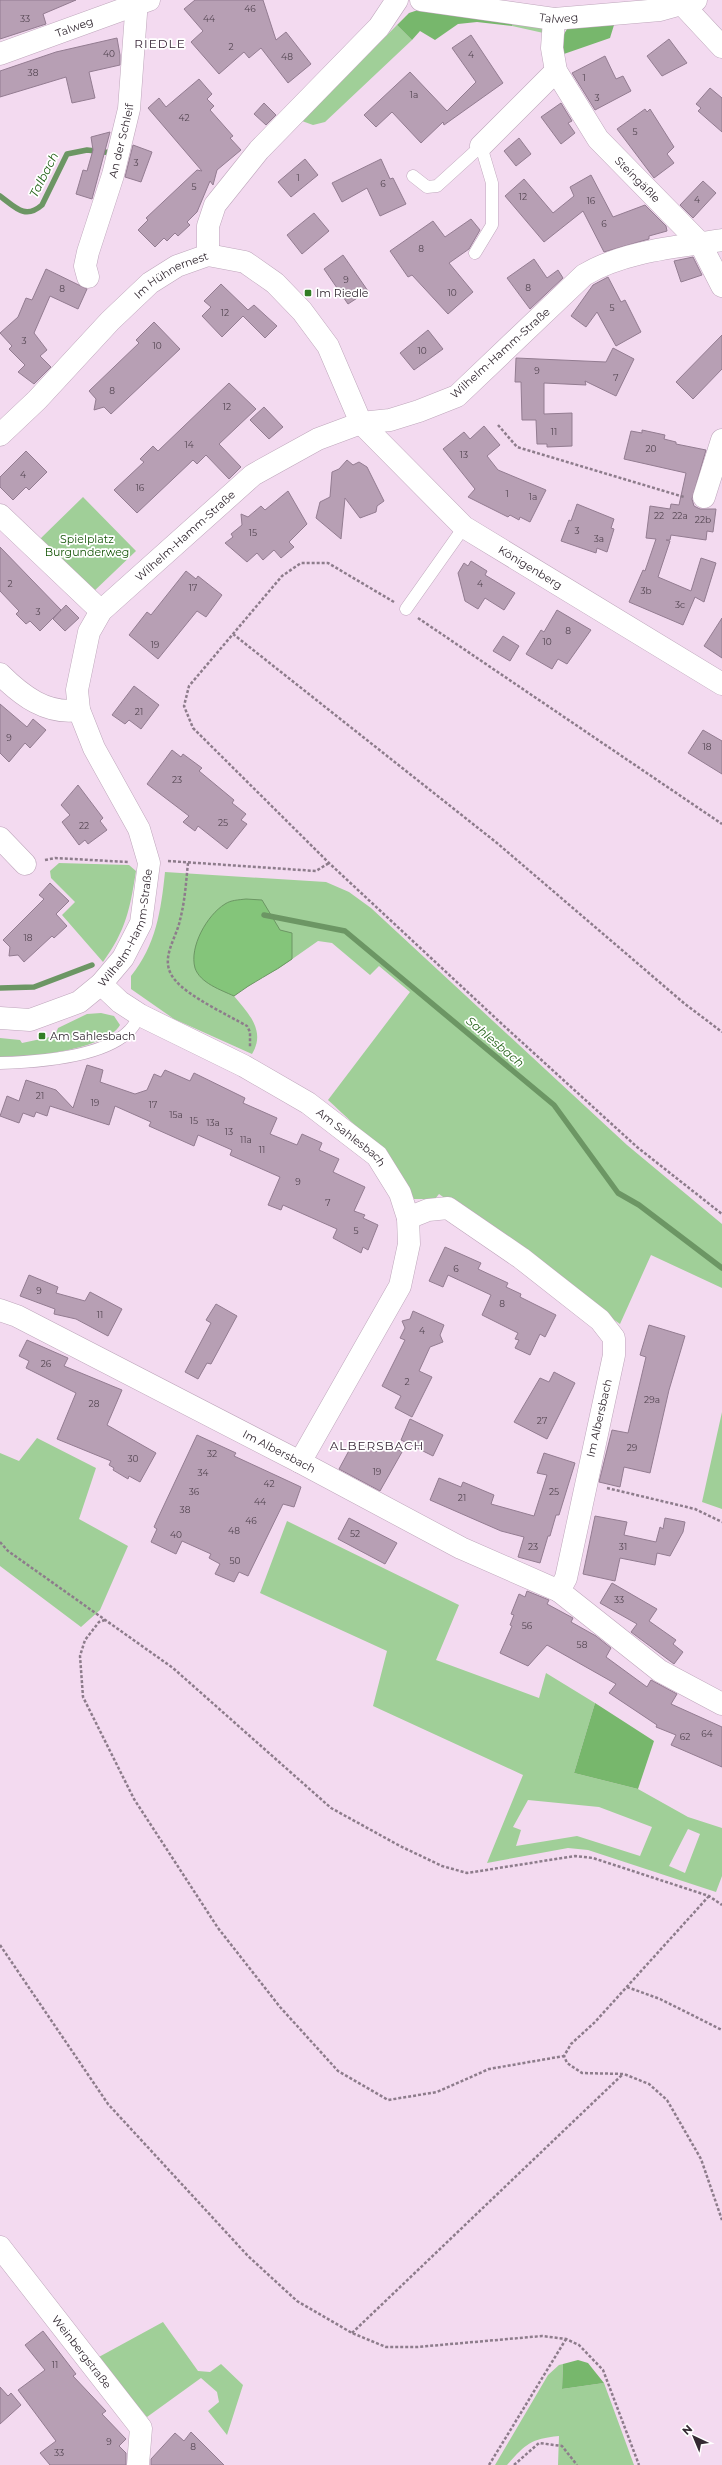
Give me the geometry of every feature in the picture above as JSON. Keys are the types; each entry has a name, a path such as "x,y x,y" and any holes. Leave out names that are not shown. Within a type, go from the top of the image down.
{"street":[{"path":"208,255 208,226 215,205 258,150 379,27 397,0"},
{"name":"Talweg","path":"421,0 554,19 642,5 660,10 689,2"},
{"name":"Talweg","path":"0,54 141,1"},
{"name":"An der Schleif","path":"88,277 85,266 88,252 113,175 129,109 141,1"},
{"path":"689,2 722,47"},
{"name":"Steingäßle","path":"554,19 552,48 556,71 598,138 700,243 722,286"},
{"path":"481,146 556,71"},
{"name":"Wilhelm-Hamm-Straße","path":"0,1018 30,1020 78,1002 101,984 123,958 141,923 149,863 139,829 94,748 79,710 77,690 80,672 89,632 101,611 253,475 318,439 361,423 390,420 445,402 457,396 584,275 605,264 656,251 722,240"},
{"name":"Im Hühnernest","path":"0,435 37,400 110,321 150,283 177,266 208,255 245,262 275,283 302,311 328,346 361,423"},
{"name":"Königenberg","path":"361,423 464,527 722,684"},
{"path":"704,497 722,440"},
{"path":"0,515 101,611"},
{"path":"0,674 21,695 51,709 65,712 79,710"},
{"path":"0,838 25,864"},
{"name":"Am Sahlesbach","path":"101,984 120,1002 140,1015 244,1066 308,1102 377,1156 400,1193 408,1218 408,1244 400,1286 300,1462"},
{"name":"Im Albersbach","path":"408,1218 428,1210 448,1208 521,1258 600,1320 614,1338 614,1355 585,1482 566,1578 559,1591"},
{"name":"Im Albersbach","path":"0,1310 17,1316 300,1462 461,1548 559,1591 660,1671 722,1704"},
{"name":"Weinbergstraße","path":"0,2247 141,2428 138,2465"}],"lane":[{"path":"413,176 427,187 437,186 481,146 492,183 492,225 475,253"},
{"path":"406,610 464,527"},
{"path":"0,1063 46,1061 105,1047 129,1031 140,1015"}],"path":[{"path":"498,425 518,447 687,498 695,500 704,497"},
{"path":"722,824 406,610 328,563 301,563 282,576 189,686 184,706 193,728 329,863 637,1147 722,1214"},
{"path":"233,634 497,843 685,1004 722,1032"},
{"path":"25,864 55,858 149,863 172,861 316,872 329,863"},
{"path":"188,863 180,922 168,952 170,970 175,980 189,991 247,1026 250,1032 250,1048 244,1066"},
{"path":"585,1482 695,1509 722,1522"},
{"path":"0,1542 8,1551 173,1668 331,1808 400,1846 442,1866 467,1873 575,1856 594,1858 709,1896 722,1905"},
{"path":"106,1620 99,1622 85,1640 80,1656 83,1697 134,1799 218,1928 280,2007 338,2072 388,2100 437,2092 489,2070 564,2056 571,2044 595,2022 709,1896"},
{"path":"0,1945 108,2104 248,2256 297,2301 352,2333 386,2347 417,2347 542,2336 566,2339 579,2345 603,2370 639,2465"},
{"path":"627,1987 660,1999 722,2030"},
{"path":"564,2056 568,2063 582,2073 624,2074 648,2084 667,2100 702,2159 722,2220"},
{"path":"352,2333 624,2074"},
{"path":"489,2465 566,2339"},
{"path":"514,2465 539,2443 562,2446 577,2465"}],"green space":[{"path":"515,17 546,19 548,34 512,26"},
{"path":"397,25 412,40 325,122 313,125 302,121"},
{"name":"Spielplatz Burgunderweg","path":"83,497 136,551 91,594 39,540"},
{"path":"59,863 129,865 136,871 132,897 126,919 117,940 103,962 62,915 75,902 51,878 50,871"},
{"path":"165,872 326,882 349,892 371,908 627,1145 722,1224 722,1288 651,1255 620,1324 439,1194 435,1199 414,1199 397,1171 376,1146 328,1100 410,992 379,966 370,975 332,943 318,941 278,969 249,984 234,996 254,1023 257,1038 256,1046 252,1054 174,1019 131,989 131,976 146,952 156,927 162,900"},
{"path":"101,1013 114,1016 120,1025 112,1034 99,1041 65,1051 0,1059 0,1038 20,1040 22,1043 55,1036 58,1028 87,1014"},
{"path":"722,1412 722,1509 702,1502"},
{"path":"37,1438 96,1468 79,1519 128,1546 100,1610 81,1627 0,1566 0,1453 19,1461"},
{"path":"287,1521 459,1605 436,1660 539,1698 546,1673 595,1703 574,1773 638,1789 688,1817 722,1828 722,1876 716,1892 588,1850 568,1848 487,1863 523,1775 373,1706 387,1651 260,1593","holes":["528,1800 599,1807 652,1827 640,1856 577,1836 516,1846 521,1830 513,1827","688,1829 700,1834 685,1873 669,1866"]},
{"path":"163,2322 198,2371 210,2372 221,2364 243,2385 227,2435 208,2411 219,2402 217,2392 201,2378 147,2417 97,2358"},
{"path":"563,2364 562,2389 604,2383 634,2465 558,2465 559,2436 535,2441 524,2447 507,2465 495,2465 548,2375 559,2365"}],"shaded area":[{"path":"418,10 515,17 512,26 477,22 458,24 435,40 420,31 412,40 397,25 409,13"},
{"path":"575,22 614,25 610,38 561,55 562,41 565,32"},
{"path":"235,900 262,900 280,930 292,933 292,959 234,996 201,978 195,968 195,951 201,932 218,909"},
{"path":"595,1703 654,1741 638,1789 574,1773"},
{"path":"578,2360 588,2363 604,2383 562,2389 563,2364"}],"building":[{"path":"0,0 76,0 43,14 46,24 0,39"},
{"path":"195,0 263,0 276,40 286,32 311,64 288,83 261,48 249,58 244,52 219,74 191,42 203,31 184,9"},
{"path":"471,35 503,83 444,125 443,122 421,143 392,112 376,127 364,115 410,72 447,111 476,82 452,48"},
{"path":"117,38 120,65 89,72 95,98 72,103 66,77 0,97 0,71 56,52"},
{"path":"669,39 687,63 662,76 647,56"},
{"path":"605,56 616,79 623,76 631,91 595,110 572,73"},
{"path":"199,79 212,94 207,99 214,106 210,110 233,136 230,138 241,150 217,170 213,185 210,181 197,212 187,222 190,225 178,236 175,233 167,241 164,238 155,247 138,230 148,220 146,218 197,170 202,171 148,108 159,98 166,107"},
{"path":"710,88 722,98 722,132 698,111 701,108 696,104"},
{"path":"264,103 276,115 266,125 254,114"},
{"path":"561,103 572,121 568,123 575,133 561,144 541,117"},
{"path":"645,109 647,112 650,109 674,147 667,154 674,163 654,178 617,129"},
{"path":"110,132 92,199 76,194 83,170 87,171 93,150 91,137"},
{"path":"519,138 531,154 516,166 504,151"},
{"path":"133,145 152,152 141,182 125,177"},
{"path":"305,159 318,175 291,197 278,182"},
{"path":"381,159 390,179 393,178 406,204 380,216 367,188 342,202 332,183"},
{"path":"591,175 613,217 645,205 666,226 667,231 649,236 649,239 604,252 583,211 544,242 505,196 524,179 553,213 574,196 570,187"},
{"path":"703,181 716,193 693,218 680,205"},
{"path":"314,213 329,231 302,254 287,235"},
{"path":"471,219 480,230 469,249 449,263 473,292 448,314 412,275 408,277 390,251 433,221 445,237"},
{"path":"343,255 368,291 348,304 324,269"},
{"path":"693,257 702,275 681,282 674,261"},
{"path":"534,259 547,278 558,270 563,278 530,309 507,278"},
{"path":"46,269 87,289 78,309 50,296 34,333 47,350 40,356 51,367 34,384 18,372 25,365 9,349 12,346 0,333 18,317 26,298 32,300"},
{"path":"608,277 621,302 625,300 641,332 616,346 597,312 586,327 571,316 593,285"},
{"path":"221,284 248,310 254,305 277,326 265,338 243,316 222,337 202,316 211,307 204,301"},
{"path":"154,322 180,349 111,414 104,407 94,410 96,399 89,391 139,343 136,340"},
{"path":"428,330 443,349 414,370 400,353"},
{"path":"722,335 722,369 693,399 676,382"},
{"path":"613,348 634,359 616,396 585,381 586,385 544,383 544,414 572,413 572,446 547,447 547,444 537,444 536,420 522,420 521,382 515,382 516,358 606,362"},
{"path":"229,383 256,409 219,444 241,467 229,479 206,455 197,464 193,460 137,513 114,490 144,462 140,459 153,446 158,451"},
{"path":"264,407 283,427 269,439 250,420"},
{"path":"484,426 500,445 487,456 498,470 546,490 530,522 520,517 519,520 510,515 508,517 468,497 475,489 443,449 464,432 470,439"},
{"path":"642,430 665,435 664,439 676,442 676,444 706,450 692,499 694,506 700,509 716,509 713,532 707,531 706,540 671,535 670,540 666,540 670,541 658,577 691,591 701,558 716,563 704,602 695,597 683,625 629,602 643,570 645,571 656,539 646,538 650,506 670,509 671,504 679,505 686,473 624,459 631,431 642,433"},
{"path":"26,451 47,472 29,490 26,487 13,500 0,487 0,477"},
{"path":"347,460 353,465 359,462 367,467 384,501 377,506 376,512 360,518 345,498 341,539 316,518 320,502 330,497 332,472 339,469"},
{"path":"288,491 307,524 289,542 294,547 281,558 274,550 263,560 257,553 247,562 225,543 233,537 231,534 242,525 241,514 248,517 261,506 265,510"},
{"path":"577,504 614,519 611,528 614,529 607,552 597,548 596,553 561,541 569,520 571,521"},
{"path":"0,547 61,610 40,631 30,621 26,624 16,614 19,611 0,591"},
{"path":"471,561 487,571 485,575 515,593 504,610 485,598 478,609 465,601 458,573 464,563 468,566"},
{"path":"186,571 196,579 198,576 222,595 206,617 197,611 158,659 129,635 147,612 151,615"},
{"path":"66,605 79,618 65,631 53,619"},
{"path":"557,610 591,630 567,664 558,659 552,669 526,654 541,630 544,632"},
{"path":"722,618 722,658 704,646"},
{"path":"503,636 519,646 510,661 493,651"},
{"path":"134,686 159,705 141,729 129,720 125,724 112,715"},
{"path":"0,704 27,727 33,719 46,730 30,748 25,743 9,762 0,753"},
{"path":"703,730 722,741 722,774 688,753"},
{"path":"172,750 181,757 183,754 202,768 199,771 234,800 232,803 246,814 241,820 247,824 227,849 198,826 195,831 183,822 189,816 147,784"},
{"path":"78,785 103,818 100,821 107,830 88,844 85,840 79,845 62,822 70,815 61,805"},
{"path":"50,883 69,901 56,914 67,926 54,938 52,936 24,962 18,955 9,956 10,947 3,940 44,899 39,895"},
{"path":"87,1065 103,1070 100,1082 135,1094 147,1090 154,1074 161,1077 165,1070 190,1081 194,1073 245,1098 243,1103 277,1118 270,1134 297,1145 302,1134 322,1143 319,1150 339,1159 333,1172 365,1187 354,1211 365,1215 363,1218 378,1225 368,1250 363,1247 361,1253 333,1238 337,1229 283,1205 281,1210 268,1205 280,1177 230,1155 232,1150 198,1135 194,1146 149,1126 151,1122 115,1106 109,1125 50,1106 47,1116 36,1112 34,1117 23,1113 19,1123 0,1116 7,1096 19,1101 26,1080 56,1090 73,1108"},
{"path":"445,1247 481,1263 478,1269 508,1283 506,1287 521,1294 520,1297 556,1315 545,1337 540,1334 530,1355 515,1348 519,1340 515,1339 518,1333 482,1315 491,1295 448,1275 443,1287 429,1281"},
{"path":"29,1275 58,1287 56,1293 85,1301 90,1292 122,1309 108,1336 76,1319 54,1314 55,1309 20,1296"},
{"path":"216,1304 237,1316 211,1364 207,1363 198,1379 185,1372 211,1323 206,1320"},
{"path":"413,1311 444,1325 440,1335 443,1342 430,1347 419,1371 432,1377 412,1417 395,1408 401,1396 382,1386 405,1340 400,1338 405,1328 402,1321 410,1319"},
{"path":"649,1325 685,1336 669,1390 650,1473 624,1467 620,1487 599,1482 612,1430 628,1433 646,1357 640,1355"},
{"path":"27,1340 68,1358 64,1366 122,1390 107,1425 156,1453 140,1482 129,1476 128,1479 113,1470 114,1468 109,1465 111,1461 57,1439 76,1393 26,1368 29,1361 19,1356"},
{"path":"554,1372 575,1383 547,1439 514,1422 540,1378 549,1382"},
{"path":"410,1419 443,1435 433,1456 401,1440"},
{"path":"197,1435 236,1453 234,1456 301,1487 294,1507 283,1504 248,1576 239,1572 234,1582 215,1574 220,1564 209,1558 211,1554 182,1541 176,1554 151,1542 157,1529 154,1527"},
{"path":"383,1441 402,1452 380,1491 339,1469 352,1445 362,1450 365,1445 376,1452"},
{"path":"544,1453 575,1463 559,1515 556,1515 540,1563 518,1557 524,1537 501,1531 430,1500 439,1478 461,1487 463,1482 494,1495 491,1504 534,1516 547,1475 537,1473"},
{"path":"595,1516 627,1522 624,1535 656,1542 660,1527 663,1529 665,1518 685,1522 683,1532 670,1556 657,1553 655,1565 620,1558 615,1581 583,1574"},
{"path":"349,1518 397,1543 385,1564 338,1539"},
{"path":"612,1583 657,1609 649,1621 676,1640 673,1644 683,1652 674,1664 631,1632 637,1624 600,1603"},
{"path":"527,1591 549,1600 547,1604 573,1618 571,1622 596,1636 611,1648 606,1657 647,1687 651,1680 677,1694 671,1704 722,1727 722,1767 671,1745 676,1735 656,1727 657,1725 609,1693 616,1684 547,1645 528,1666 500,1653 512,1626 510,1625 514,1615 511,1614 519,1594 525,1597"},
{"path":"43,2331 76,2374 73,2376 106,2411 102,2414 126,2439 119,2446 126,2453 126,2465 50,2465 40,2453 56,2441 18,2390 45,2370 25,2345"},
{"path":"0,2387 8,2396 11,2393 21,2405 0,2424"},
{"path":"191,2432 224,2465 151,2465 151,2459 175,2433 184,2441"}],"waterway":[{"name":"Talbach","path":"0,196 15,208 25,212 36,209 42,205 67,154 87,150 113,153"},
{"name":"Sahlesbach","path":"264,915 345,931 554,1105 618,1193 639,1205 722,1268"},
{"name":"Sahlesbach","path":"0,988 34,987 92,965"}],"place":[{"name":"Im Riedle","path":"308,293"},
{"name":"Am Sahlesbach","path":"42,1036"}],"district":[{"name":"RIEDLE","path":"160,44"},
{"name":"ALBERSBACH","path":"377,1446"}]}
